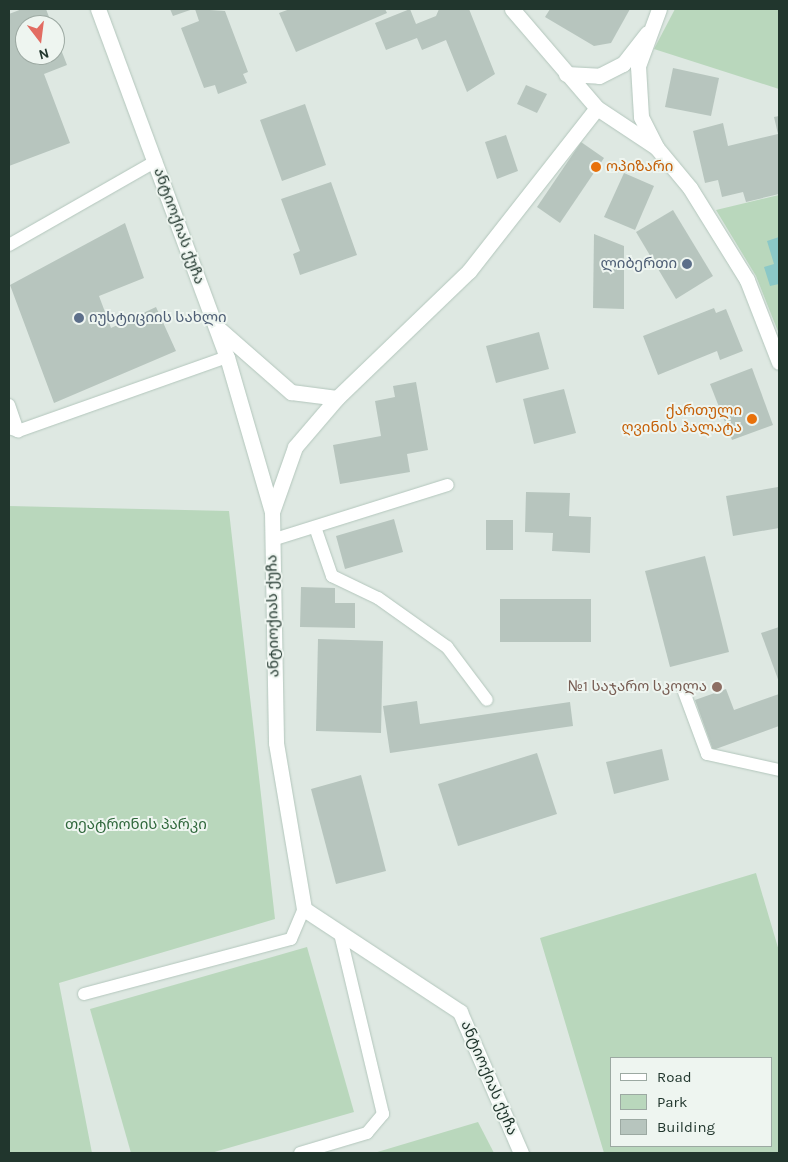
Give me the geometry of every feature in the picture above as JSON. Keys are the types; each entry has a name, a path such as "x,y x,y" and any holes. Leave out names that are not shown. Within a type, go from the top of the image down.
{"street":[{"name":"ანტიოქიას ქუჩა","path":"98,9 227,357 272,512 276,743 304,909 460,1012 521,1153"},
{"path":"512,9 596,108 656,147"},
{"path":"566,74 600,76 623,64 647,33 659,9"},
{"path":"647,33 636,93 641,117 656,147 690,188 747,280 779,362"},
{"path":"272,512 295,447 337,398 469,271 596,108"},
{"path":"216,326 290,392 337,398"}],"lane":[{"path":"9,245 156,162"},
{"path":"9,405 13,429 227,357"},
{"path":"272,540 448,485"},
{"path":"314,527 332,576 378,598 447,647 486,700"},
{"path":"684,692 707,754 779,770"},
{"path":"84,994 290,939 304,909"},
{"path":"300,1153 368,1133 383,1114 340,933"}],"green space":[{"path":"675,9 779,9 779,89 654,49"},
{"path":"779,195 779,334 756,276 716,210"},
{"name":"თეატრონის პარკი","path":"9,506 229,511 275,919 59,983 92,1153 9,1153"},
{"path":"756,873 779,951 779,1153 604,1153 540,938"},
{"path":"307,947 354,1112 211,1153 131,1153 90,1009"},
{"path":"478,1122 494,1153 374,1153"}],"water":[{"path":"779,237 779,284 770,286 764,267 774,264 767,241"}],"building":[{"path":"22,9 46,9 48,15 15,15 15,65 65,65 65,60 67,65 44,74 70,143 9,166 9,14"},
{"path":"170,9 193,9 173,16"},
{"path":"195,9 225,11 248,72 243,74 247,83 218,94 215,85 204,88 181,28 199,21"},
{"path":"290,9 385,9 387,13 296,52 279,13"},
{"path":"410,9 416,24 436,16 439,9 469,9 495,74 467,92 446,40 422,50 417,38 386,50 375,23"},
{"path":"550,9 630,9 611,43 594,46 545,17"},
{"path":"673,68 719,78 711,116 665,107"},
{"path":"526,85 547,94 537,113 517,104"},
{"path":"305,104 326,165 282,181 260,120"},
{"path":"779,116 779,194 746,202 743,192 722,197 718,180 705,183 693,131 723,123 728,146 778,134 774,117"},
{"path":"506,135 518,171 497,179 485,142"},
{"path":"581,142 604,158 560,223 537,207"},
{"path":"624,173 654,186 635,230 604,217"},
{"path":"331,182 357,255 300,275 293,254 300,251 281,199"},
{"path":"673,210 713,276 676,299 636,232"},
{"path":"125,223 144,278 99,296 111,328 156,307 176,351 54,403 10,285"},
{"path":"594,234 624,246 624,309 593,308"},
{"path":"714,308 716,313 726,309 743,351 720,360 717,351 658,375 643,336"},
{"path":"539,332 549,369 496,383 486,346"},
{"path":"752,368 773,425 732,440 710,384"},
{"path":"416,382 428,450 407,454 410,472 340,484 333,445 381,436 375,401 395,397 393,386"},
{"path":"564,389 576,433 534,444 523,399"},
{"path":"778,487 779,528 733,536 726,496"},
{"path":"526,492 570,493 569,516 591,517 590,553 552,551 553,533 525,532"},
{"path":"394,519 403,552 345,569 336,536"},
{"path":"486,520 513,520 513,550 486,550"},
{"path":"705,556 729,652 670,667 645,571"},
{"path":"301,587 335,588 335,603 355,603 355,628 300,627"},
{"path":"500,599 591,599 591,642 500,642"},
{"path":"779,627 779,682 761,633"},
{"path":"318,639 383,641 381,733 316,731"},
{"path":"726,689 734,710 779,694 779,726 713,750 695,700"},
{"path":"417,701 420,724 570,702 573,726 390,753 383,706"},
{"path":"662,749 669,780 614,794 606,762"},
{"path":"537,753 557,814 458,846 438,784"},
{"path":"361,775 386,871 336,884 311,789"}],"place":[{"name":"ოპიზარი","path":"596,167"},
{"name":"ლიბერთი","path":"687,264"},
{"name":"იუსტიციის სახლი","path":"79,318"},
{"name":"ქართული ღვინის პალატა","path":"752,419"},
{"name":"№1 საჯარო სკოლა","path":"717,687"}]}
